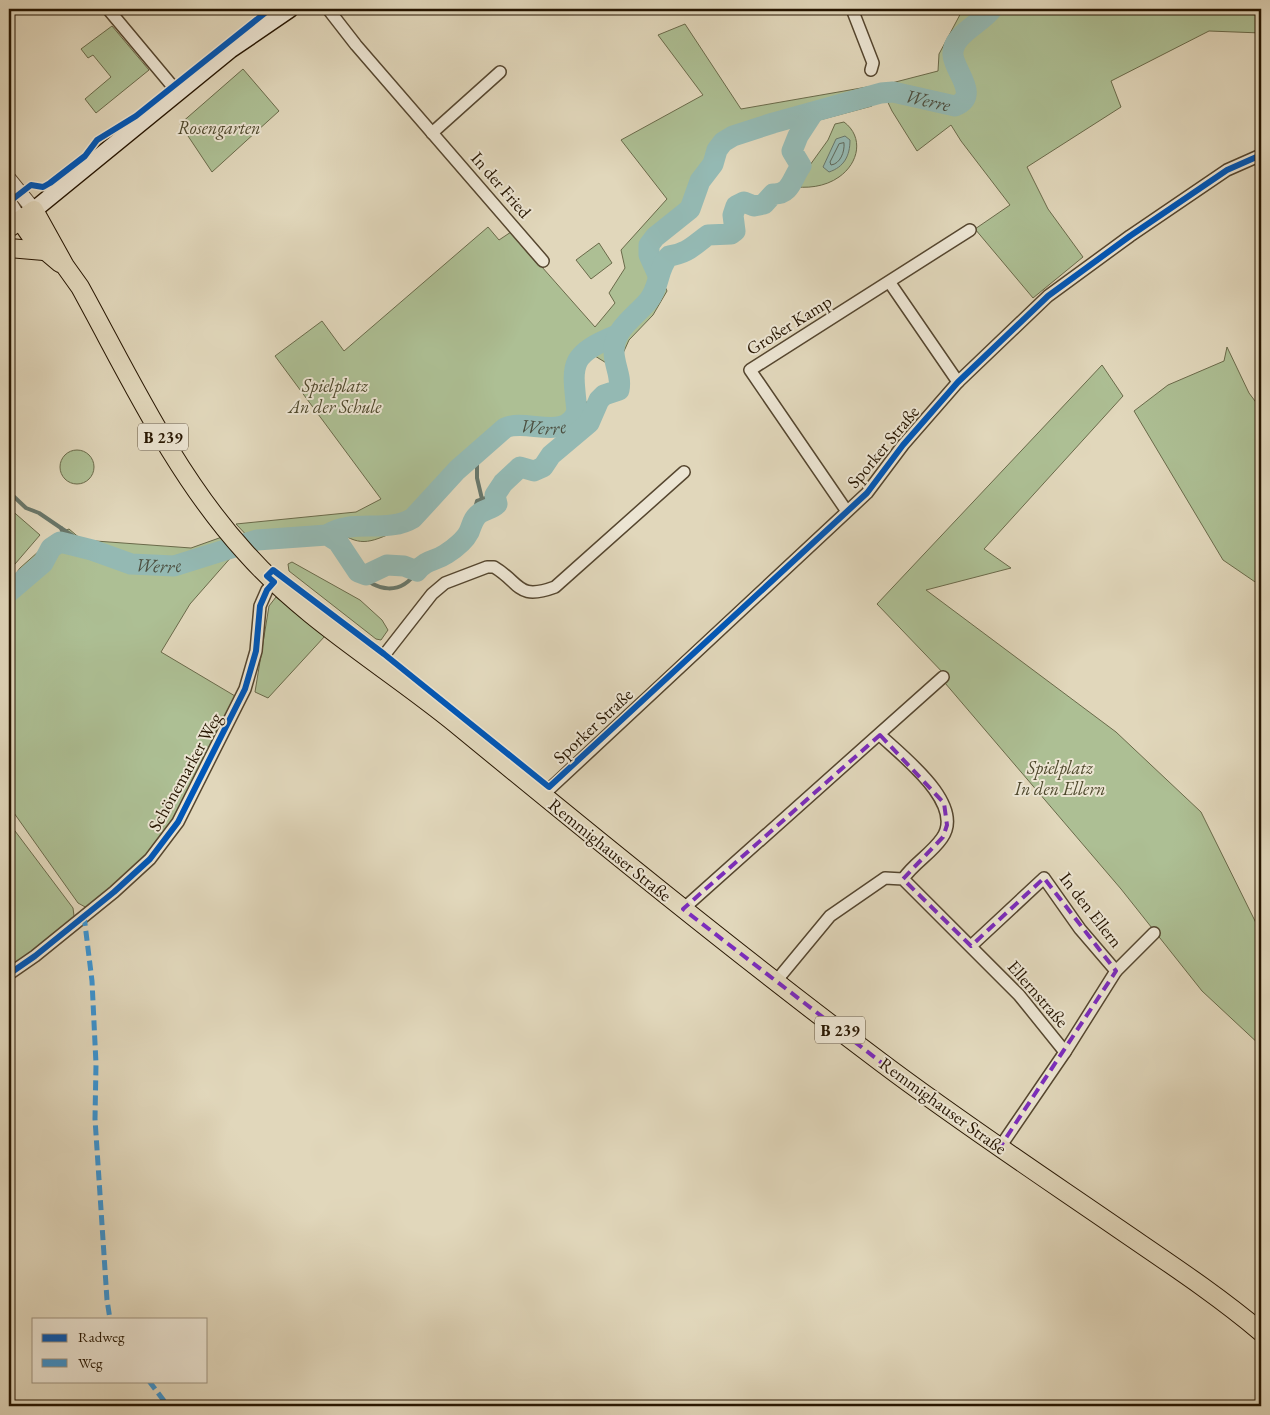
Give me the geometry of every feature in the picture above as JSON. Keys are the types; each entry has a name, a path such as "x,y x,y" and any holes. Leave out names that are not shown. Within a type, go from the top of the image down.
{"main road":[{"path":"18,222 179,94 230,50 290,9"},
{"name":"Remmighauser Straße","path":"18,222 44,251 65,266"},
{"name":"Remmighauser Straße","path":"18,222 65,266 80,287 177,460 230,536 274,582 308,611 378,663 683,909 882,1063 1218,1297 1261,1332"},
{"path":"9,248 44,251"}],"street":[{"name":"In der Fried","path":"328,9 543,261"},
{"path":"852,9 873,63 871,70"},
{"path":"114,11 179,94"},
{"path":"432,133 500,72"},
{"name":"Sporker Straße","path":"542,795 846,510 867,493 903,445 958,382 1048,296 1130,236 1227,170 1261,155"},
{"path":"9,179 18,222"},
{"path":"9,202 18,222"},
{"name":"Großer Kamp","path":"846,510 750,370 890,283 970,230"},
{"path":"890,283 958,382"},
{"path":"378,663 426,601 445,583 487,567 494,568 512,584 529,592 536,593 555,587 684,472"},
{"name":"Schönemarker Weg","path":"9,974 35,956 114,892 150,859 178,822 245,689 256,651 260,606 264,595 274,582"},
{"path":"683,909 942,678"},
{"path":"777,980 830,916 885,878 903,879 912,866 943,837 947,825 944,803 934,788 880,735"},
{"name":"In den Ellern","path":"971,946 1044,878 1080,929 1116,971"},
{"name":"Ellernstraße","path":"903,879 1019,995 1065,1052 1000,1147"},
{"name":"In den Ellern","path":"1065,1052 1116,971 1154,933"}],"highlighted area":[{"path":"880,735 944,803 947,825 943,837 903,879 971,946 1044,878 1116,971 1000,1147 882,1063 683,909"}],"green space":[{"path":"963,9 1261,9 1261,33 1209,31 1111,81 1121,107 1027,167 1048,209 1083,257 1033,298 975,229 1010,205 951,125 917,151 892,111 880,86 938,71 939,54"},
{"name":"Spielplatz An der Schule","path":"685,24 741,109 867,87 872,106 733,143 708,169 684,215 648,248 667,291 653,315 629,340 616,369 595,356 581,365 584,415 561,434 511,432 394,532 375,540 354,540 329,526 313,532 252,541 236,524 356,512 381,499 275,356 322,321 344,351 488,227 499,240 511,232 595,327 615,303 609,293 625,268 621,250 667,199 621,140 703,95 658,35"},
{"path":"112,26 149,70 96,113 85,99 111,77 93,55 88,58 81,49"},
{"name":"Rosengarten","path":"243,69 279,111 212,172 180,124"},
{"path":"844,122 850,128 856,142 855,157 846,171 834,180 822,185 809,187 790,186 801,166 810,165 828,140 835,124"},
{"path":"599,243 612,263 591,279 576,260"},
{"path":"1227,347 1249,393 1261,409 1261,586 1223,560 1134,411 1168,385 1224,361"},
{"name":"Spielplatz In den Ellern","path":"1102,365 1123,396 984,549 1011,568 926,590 1116,732 1201,812 1261,933 1261,1046 1202,991 1121,889 945,683 947,677 877,604"},
{"path":"77,450 89,455 94,467 89,479 77,484 65,479 60,467 65,455"},
{"path":"9,508 40,535 9,571"},
{"path":"69,529 82,540 191,548 222,537 233,555 190,604 161,652 235,696 232,704 167,830 153,849 132,871 87,908 78,903 9,806 9,583 20,568 48,543 50,537"},
{"path":"292,562 360,600 382,620 388,630 381,640 376,639 289,571 288,564"},
{"path":"276,597 325,636 268,698 255,692 269,606"},
{"path":"9,823 73,908 74,916 70,922 9,968"}],"water":[{"path":"845,136 850,140 847,156 839,167 829,172 823,167 836,139"}],"waterway":[{"name":"Werre","path":"658,275 649,255 649,245 655,237 690,209 700,181 713,164 717,150 723,142 733,136 773,123 881,93 893,92 955,106 962,102 966,96 966,90 954,61 954,48 957,41 992,9"},
{"name":"Werre","path":"9,592 43,563 51,548 60,542 92,550 131,564 174,566 257,540 327,535 338,542 358,572 366,575 387,565 404,566 417,571 427,562 442,557 465,538 474,519 478,515 497,504 495,495 503,483 520,467 534,471 543,467 551,455 589,423 599,400 604,395 619,390 620,385 614,354 615,341 622,328 653,295 662,266 669,256 686,251 708,235 731,234 735,231 733,215 736,206 744,202 754,206 764,204 773,194 779,194 787,189 801,166 792,151 798,136 813,113"},
{"name":"Werre","path":"327,535 347,527 403,523 413,518 457,470 505,428 524,425 555,427 564,425 572,420 577,411 574,382 577,363 581,355 601,342 617,335"},
{"name":"Werre","path":"576,405 598,402"},
{"path":"477,453 477,478 482,499"},
{"path":"9,492 26,508 39,513 61,528 67,544"},
{"name":"Werre","path":"471,523 477,501 495,495"},
{"path":"61,528 73,536 77,546"},
{"name":"Werre","path":"358,572 365,579 380,587 396,588 404,585 417,571"}],"marked path":[{"path":"84,916 92,981 96,1064 95,1119 110,1318"},
{"path":"150,1382 168,1406"}],"cycle path":[{"path":"9,202 31,185 43,187 50,183 85,156 97,140 136,116 270,9"},
{"path":"9,974 35,956 114,892 150,859 178,822 245,689 256,651 260,606 267,590 274,582 267,576 273,570 384,654 549,787 867,493 903,445 958,382 1048,296 1130,236 1227,170 1261,155"}]}
